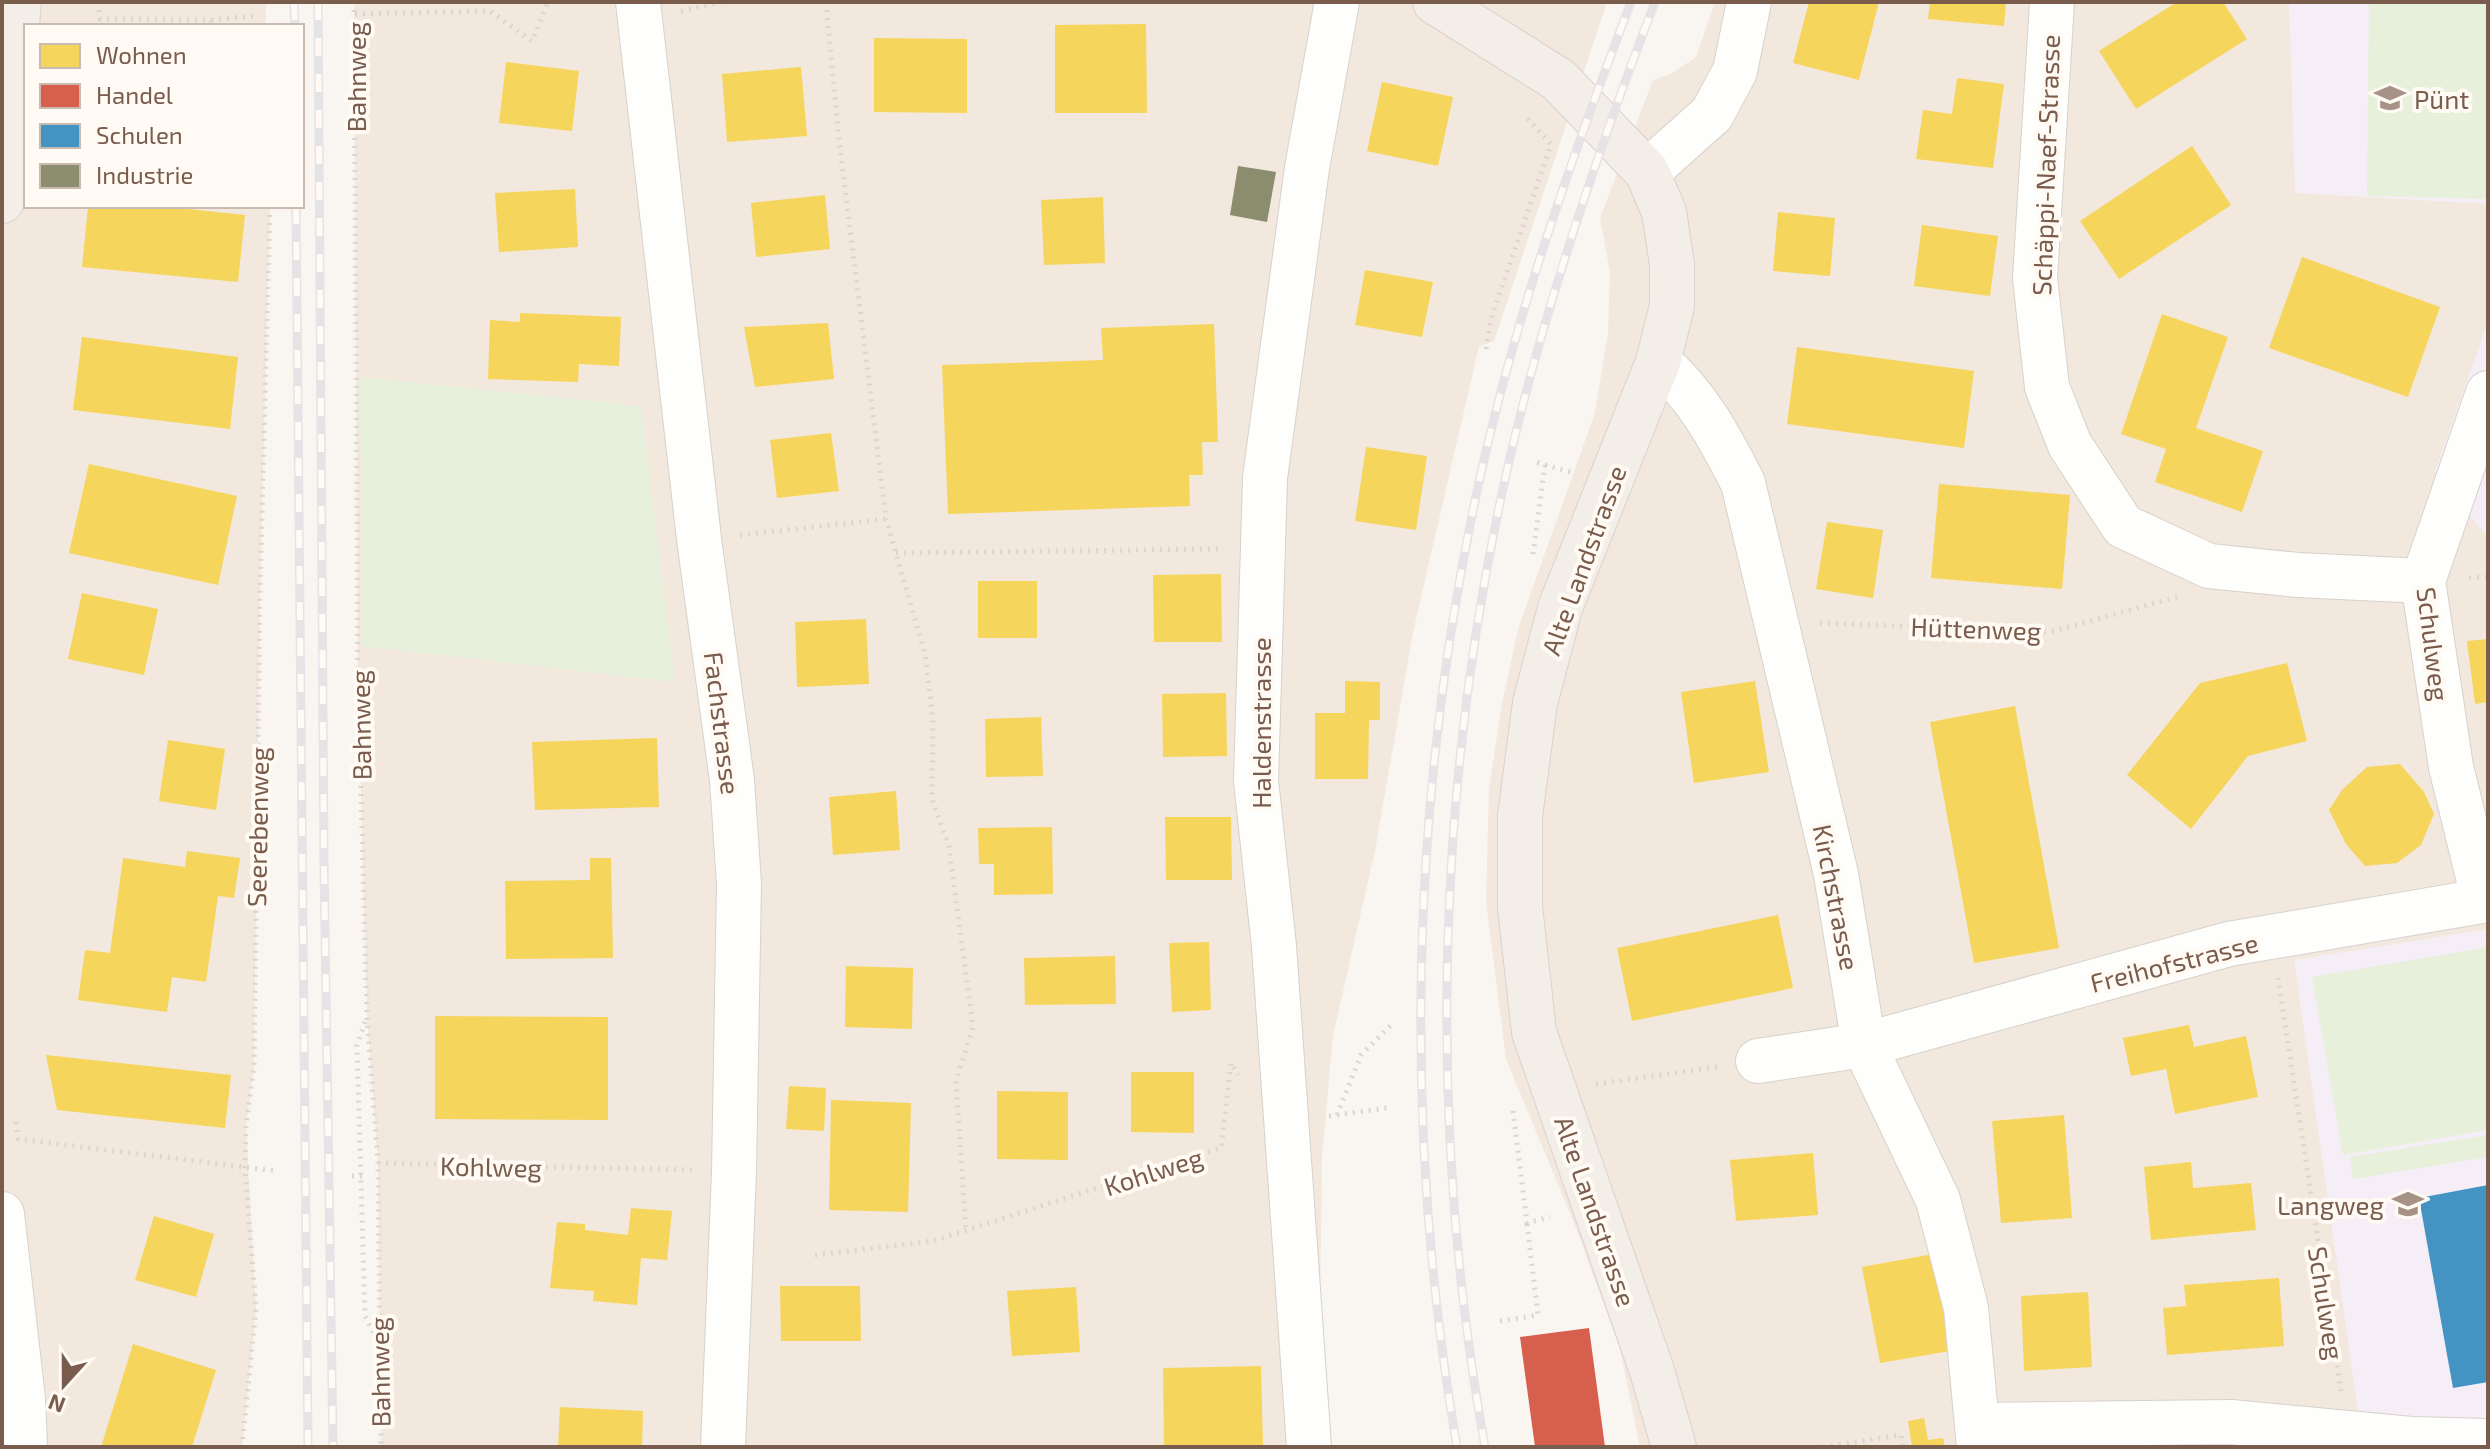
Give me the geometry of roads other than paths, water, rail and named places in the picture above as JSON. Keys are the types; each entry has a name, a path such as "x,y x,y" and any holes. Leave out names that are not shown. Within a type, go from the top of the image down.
{"main road":[{"path":"2,201 19,2"},
{"name":"Alte Landstrasse","path":"1435,2 1559,80 1647,172 1664,212 1672,264 1672,306 1658,362 1560,608 1535,703 1520,816 1520,907 1534,1032 1652,1371 1674,1447"}],"street":[{"name":"Haldenstrasse","path":"1309,1447 1274,946 1256,781 1265,478 1303,199 1337,2"},
{"path":"1647,172 1712,114 1735,71 1749,2"},
{"name":"Schäppi-Naef-Strasse","path":"2052,2 2035,278 2047,387 2070,445 2123,526 2209,566 2298,575 2423,581"},
{"name":"Fachstrasse","path":"657,7 699,539 732,780 739,884 734,1172 723,1447"},
{"name":"Kirchstrasse","path":"1658,362 1678,379 1713,426 1743,483 1836,874 1864,1045 1938,1200 1966,1308 1979,1436"},
{"name":"Schulweg","path":"2486,901 2451,767 2423,581 2488,393"},
{"name":"Freihofstrasse","path":"1864,1045 2229,944 2486,901"},
{"path":"1758,1061 1864,1045"},
{"path":"2,1214 23,1399 25,1447"},
{"path":"1979,1436 2231,1422 2347,1430 2411,1439 2488,1441"}],"railway":[{"path":"294,2 295,24"},
{"path":"318,2 324,864 333,1447"},
{"path":"1457,1447 1439,1327 1428,1206 1422,1085 1422,964 1427,843 1439,722 1456,601 1493,421 1527,299 1566,180 1631,2"},
{"path":"1485,1447 1466,1321 1453,1194 1447,1066 1448,938 1455,810 1469,683 1489,556 1530,377 1579,215 1655,2"},
{"path":"296,208 308,1447"}],"place":[{"name":"Pünt","path":"2390,98"},
{"name":"Langweg","path":"2408,1204"}]}
